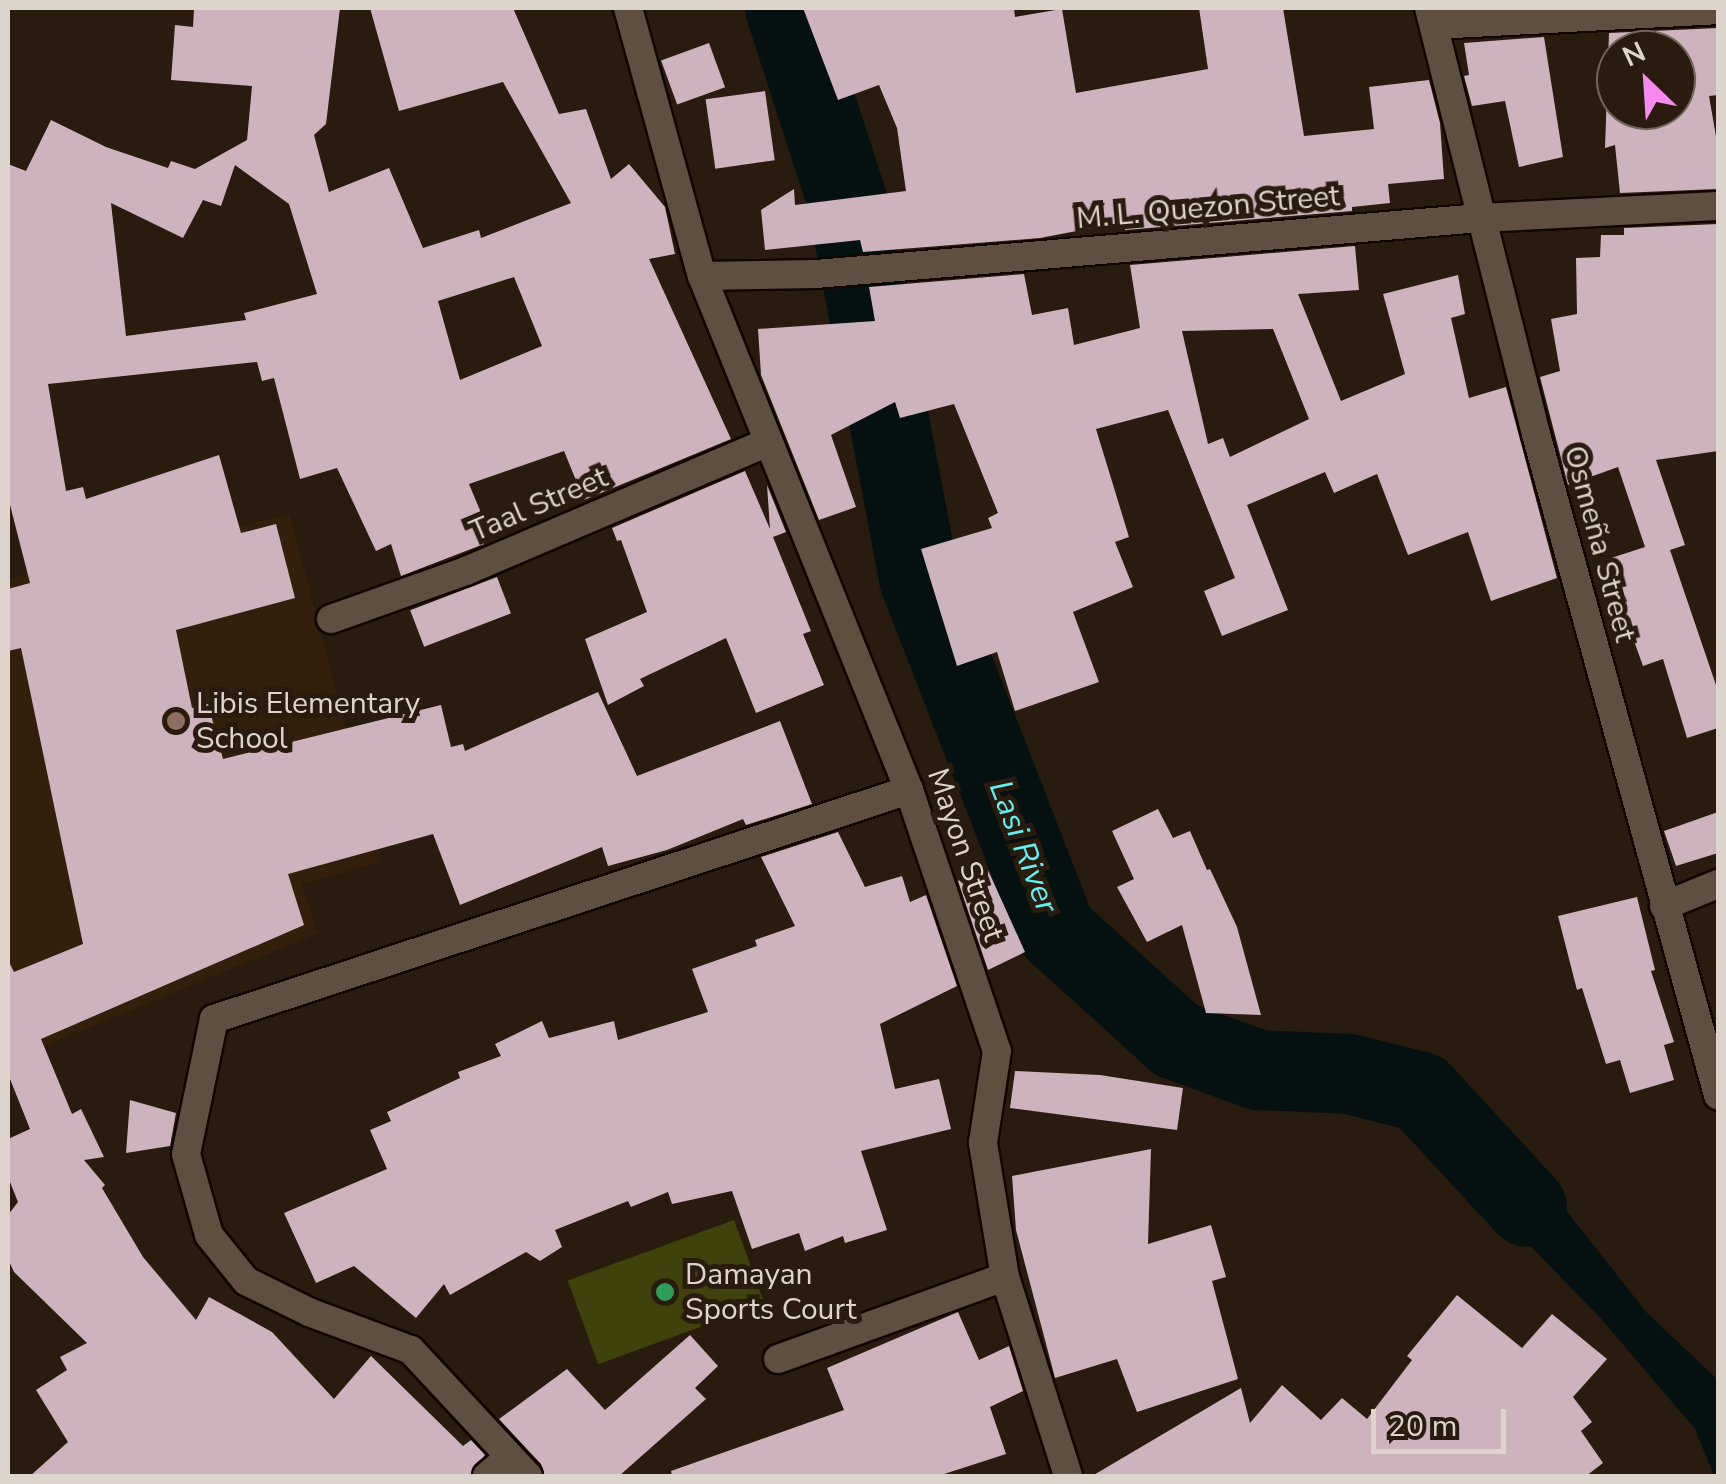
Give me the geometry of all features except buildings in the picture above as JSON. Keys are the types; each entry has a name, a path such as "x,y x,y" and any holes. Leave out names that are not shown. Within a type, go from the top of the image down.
{"street":[{"name":"Mayon Street","path":"628,8 702,276 909,790 998,1051 983,1143 1005,1277 1068,1476"},
{"path":"1431,16 1718,10"},
{"name":"Osmeña Street","path":"1431,16 1480,218 1718,1095"},
{"name":"M. L. Quezon Street","path":"702,276 816,274 1480,218 1718,206"},
{"name":"Taal Street","path":"331,619 466,571 769,442"},
{"path":"487,1476 519,1466 411,1350 310,1312 246,1280 209,1235 186,1154 214,1019 909,790"},
{"path":"1664,906 1718,884"},
{"path":"778,1359 1005,1277"}],"shaded area":[{"name":"Libis Elementary School","path":"290,515 381,862 302,884 318,933 8,1061 8,579"},
{"path":"1479,1100 1647,1313 1718,1380 1718,1476 1714,1476 1695,1429 1604,1322 1431,1143"},
{"name":"Damayan Sports Court","path":"734,1220 764,1304 598,1364 568,1281"}],"waterway":[{"name":"Lasi River","path":"785,8 847,200 919,579 1056,931 1176,1040 1258,1070 1349,1074 1421,1092 1527,1207"}],"place":[{"name":"Libis Elementary School","path":"176,721"},
{"name":"Damayan Sports Court","path":"665,1292"}]}
